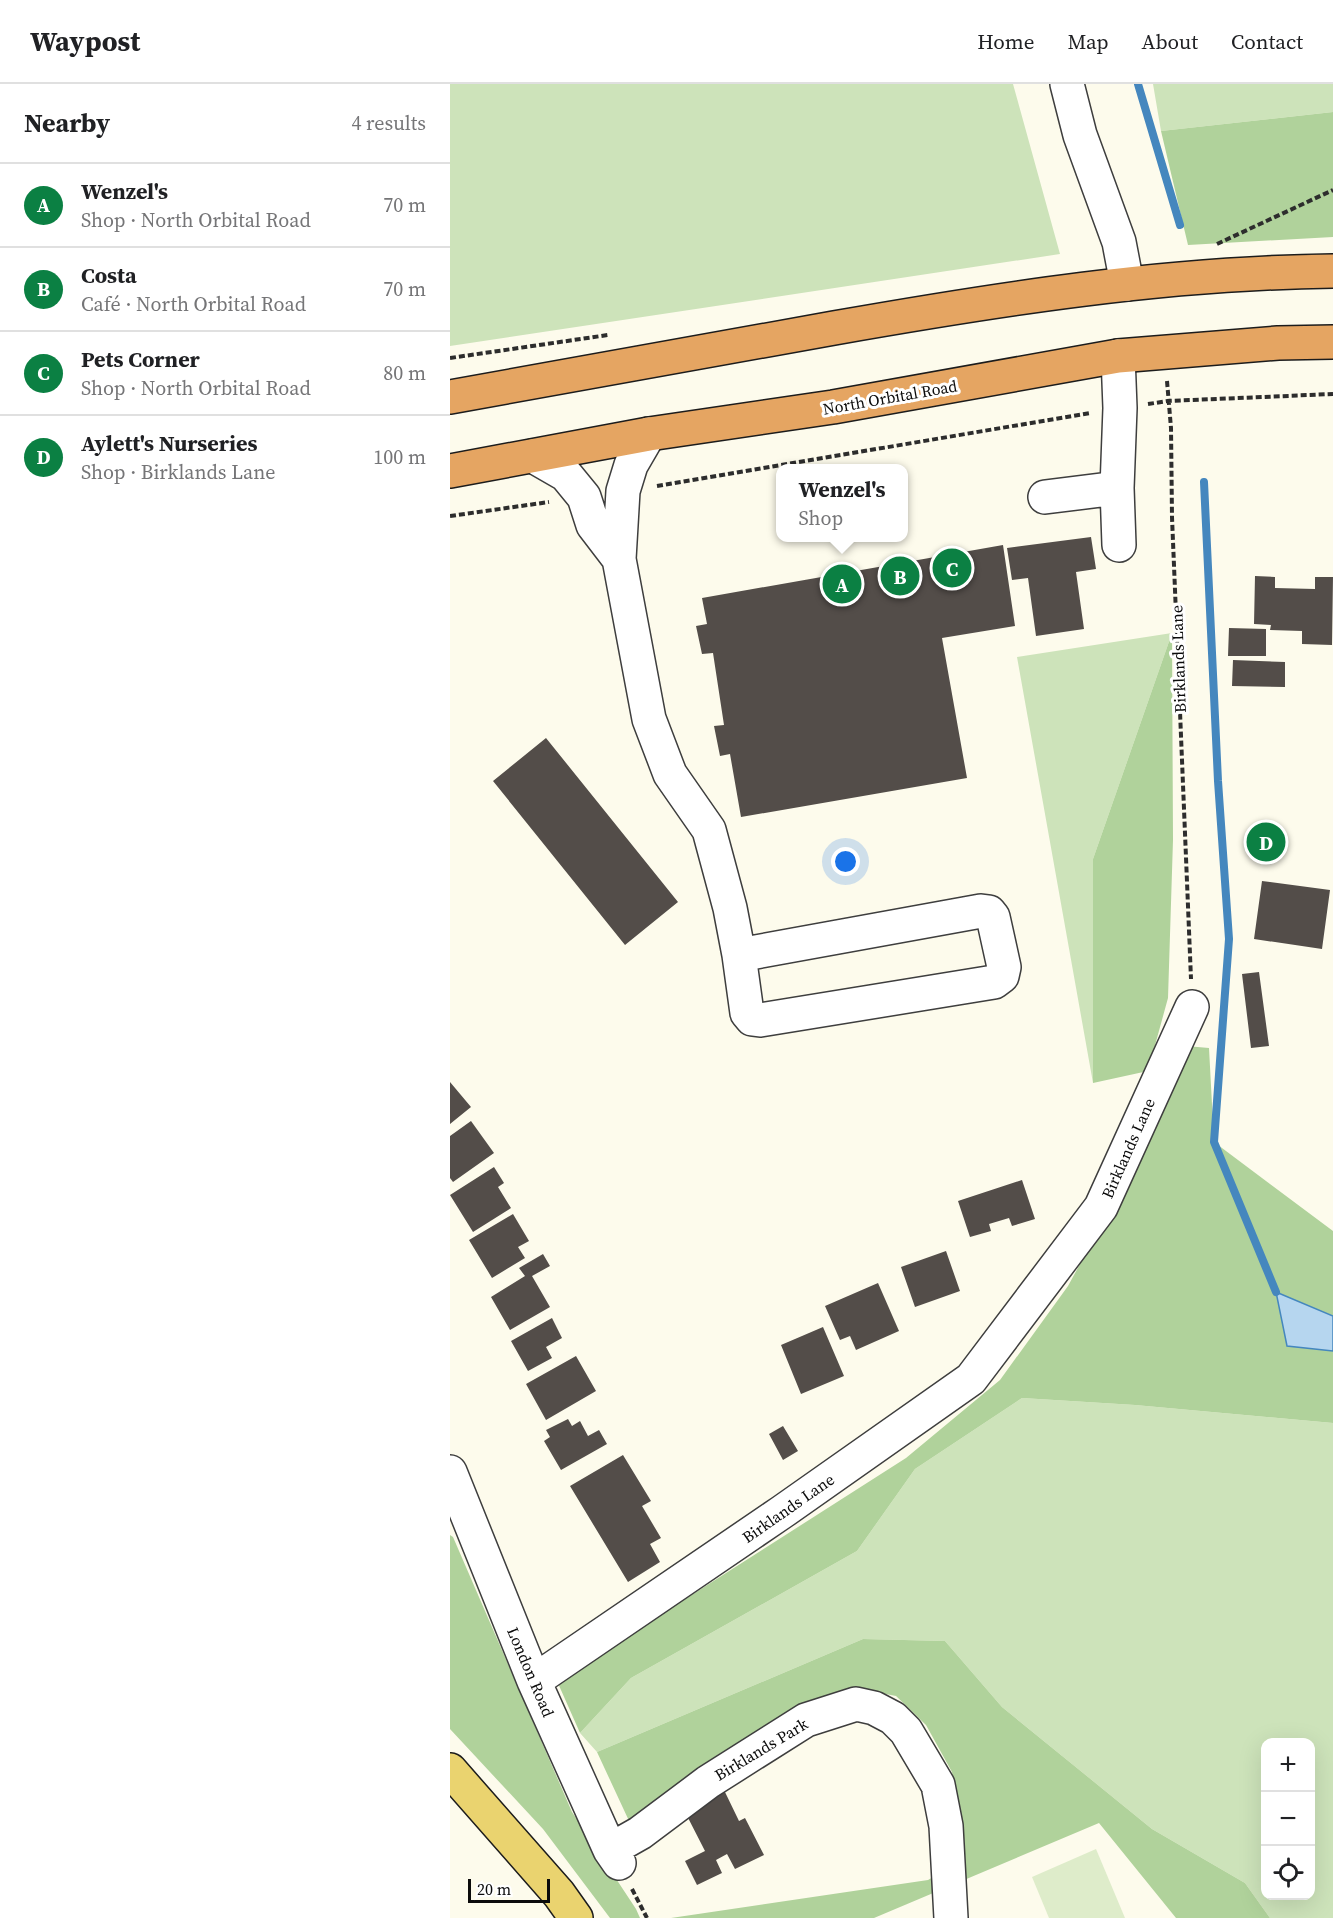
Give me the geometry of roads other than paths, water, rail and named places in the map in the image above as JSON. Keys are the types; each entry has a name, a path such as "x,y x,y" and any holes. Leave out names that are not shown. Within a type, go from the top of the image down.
{"highway":[{"path":"450,397 978,303 1127,284 1260,273 1333,271"},
{"name":"North Orbital Road","path":"450,471 649,434 833,407 1118,356 1278,343 1333,342"}],"main road":[{"path":"450,1770 560,1894 576,1918"}],"street":[{"path":"1067,84 1080,135 1119,242 1127,284"},
{"path":"1118,356 1119,545"},
{"path":"649,434 631,465 623,491 619,559 649,719 670,774 709,830 730,908 747,1013 752,1019 760,1020 994,982 1002,976 1004,967 993,917 989,912 981,910 739,955"},
{"path":"533,456 566,475 584,497 593,525 619,559"},
{"path":"1045,497 1117,488"},
{"name":"Birklands Lane","path":"534,1681 782,1512 971,1379 1101,1207 1192,1007"},
{"name":"London Road","path":"451,1476 534,1681 614,1856"},
{"name":"Birklands Park","path":"614,1856 640,1833 708,1782 806,1720 855,1704 873,1708 892,1718 906,1731 938,1785 946,1826 951,1918"}],"water":[{"path":"1276,1292 1333,1316 1333,1351 1287,1346"}],"waterway":[{"path":"1138,84 1180,225"},
{"path":"1204,482 1218,781 1229,939 1214,1142 1276,1292"}],"place":[{"name":"Pets Corner","path":"952,568"},
{"name":"Costa","path":"900,576"},
{"name":"Wenzel's","path":"842,584"},
{"name":"Aylett's Nurseries","path":"1266,842"}]}
